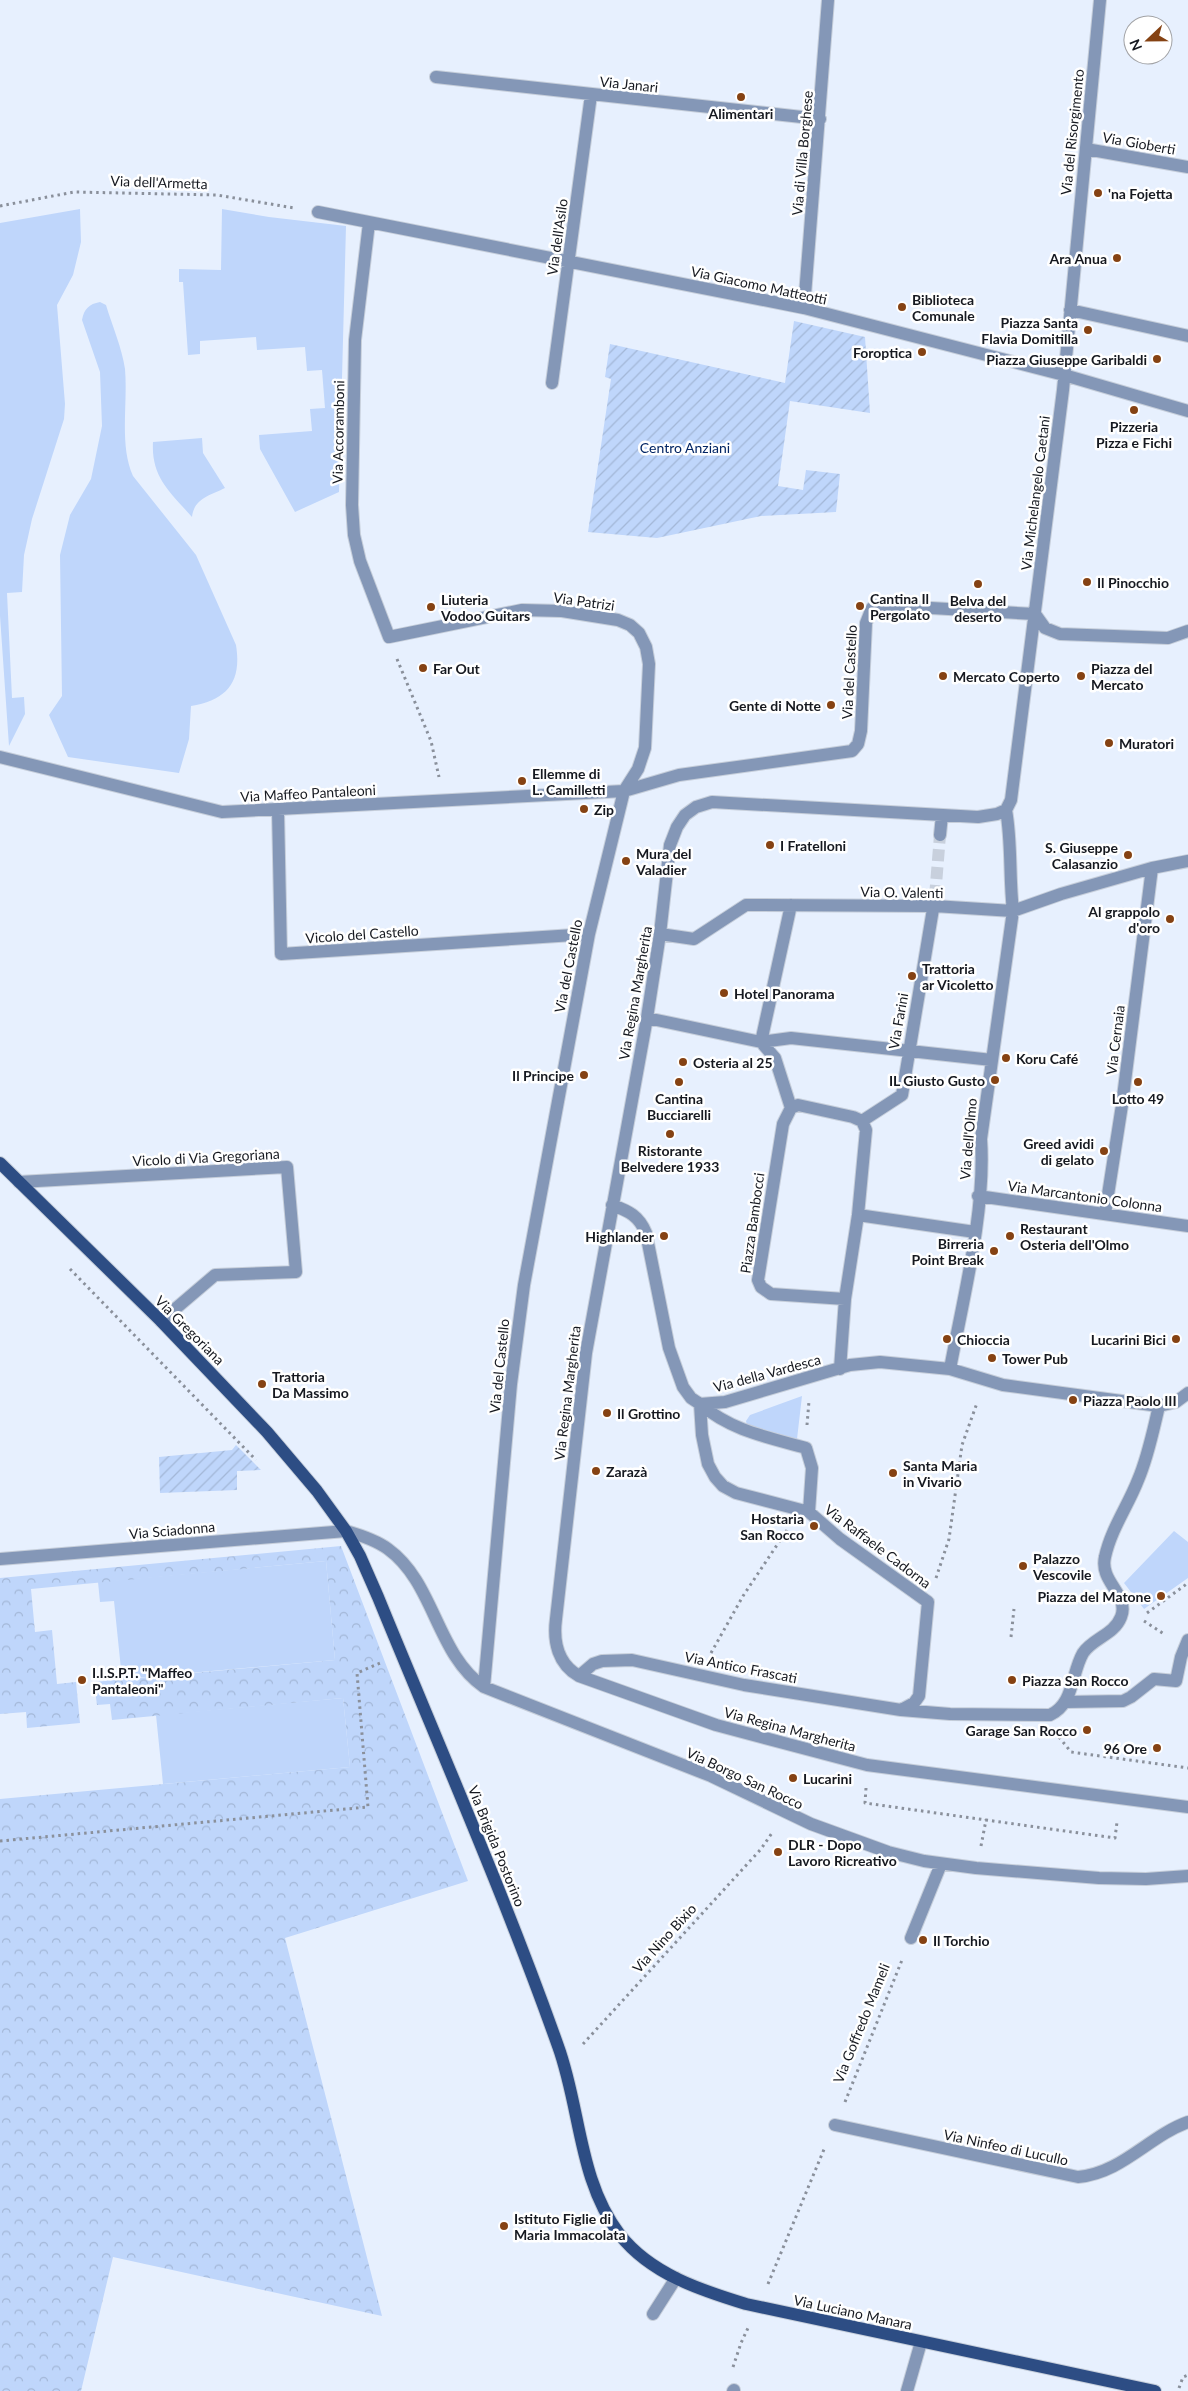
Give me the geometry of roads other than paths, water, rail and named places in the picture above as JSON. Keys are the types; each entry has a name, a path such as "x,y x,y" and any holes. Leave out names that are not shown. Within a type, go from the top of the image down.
{"main road":[{"name":"Via Gregoriana","path":"0,1163 161,1321 267,1432 317,1491 346,1530"},
{"name":"Via Brigida Postorino","path":"346,1530 378,1597 519,1940 560,2050 582,2150 593,2182"},
{"name":"Via Luciano Manara","path":"593,2182 607,2215 627,2243 649,2264 714,2294 746,2304 1155,2391"}],"street":[{"name":"Via di Villa Borghese","path":"804,308 828,0"},
{"name":"Via del Risorgimento","path":"1070,310 1100,0"},
{"name":"Via Janari","path":"436,76 591,95 820,119"},
{"name":"Via dell'Asilo","path":"552,383 591,95"},
{"name":"Via Gioberti","path":"1086,149 1188,167"},
{"name":"Via Giacomo Matteotti","path":"318,212 804,308 1064,375 1188,411"},
{"name":"Via Accoramboni","path":"369,223 355,340 352,505 354,535 360,561 389,637"},
{"path":"1064,375 1070,310 1188,336"},
{"name":"Via Michelangelo Caetani","path":"1035,614 1064,375"},
{"name":"Via del Castello","path":"484,1687 519,1316 589,934 624,791 678,775 852,751 858,744 860,731 866,623 872,608 879,604 1035,614"},
{"name":"Via Patrizi","path":"389,637 480,616 522,610 562,611 618,620 630,625 639,634 646,647 649,664 645,748 638,769 624,791"},
{"path":"1035,614 1045,628 1060,634 1168,638 1188,631"},
{"path":"1035,614 1011,800 1006,810 1011,831 1010,891 1013,911 1061,894 1152,868 1188,861"},
{"name":"Via Maffeo Pantaleoni","path":"0,757 222,812 624,791"},
{"name":"Via Regina Margherita","path":"1006,810 988,817 712,802 696,807 685,815 677,827 670,845 660,934 647,1018 586,1353 555,1628 556,1647 563,1662 571,1671 579,1676 716,1725 829,1756 924,1774 1188,1807"},
{"name":"Vicolo del Castello","path":"278,810 282,954 589,934"},
{"path":"940,835 942,815"},
{"name":"Via Cernaia","path":"1105,1214 1122,1105 1152,868"},
{"name":"Via O. Valenti","path":"660,934 694,940 746,905 934,902 1013,911"},
{"name":"Via Farini","path":"862,1121 902,1095 934,902"},
{"path":"761,1042 791,905"},
{"name":"Via dell'Olmo","path":"950,1370 975,1232 982,1154 981,1139 1013,911"},
{"path":"647,1018 761,1042 792,1038 992,1060"},
{"path":"761,1042 775,1058 791,1108 805,1106 853,1117 862,1121 866,1130 867,1138 858,1215 845,1299 840,1368"},
{"name":"Piazza Bambocci","path":"791,1108 783,1124 758,1280 761,1287 771,1294 845,1299"},
{"name":"Vicolo di Via Gregoriana","path":"19,1182 287,1167 296,1272 215,1275 161,1321"},
{"name":"Via Marcantonio Colonna","path":"978,1196 1188,1226"},
{"name":"Via della Vardesca","path":"612,1205 635,1216 641,1222 646,1233 670,1348 683,1387 700,1404 725,1402 840,1368 880,1362 950,1370"},
{"path":"858,1215 975,1232"},
{"path":"950,1370 985,1381 1159,1406 1176,1402 1188,1393"},
{"path":"700,1404 713,1415 735,1428 806,1448 812,1468 809,1512"},
{"name":"Via Raffaele Cadorna","path":"700,1404 702,1435 708,1464 715,1477 723,1486 736,1493 809,1512 840,1539 928,1602 919,1696 914,1703 901,1710"},
{"path":"901,1710 950,1714 1050,1715 1066,1702 1077,1665 1084,1652 1090,1644 1114,1628 1122,1615 1121,1599 1108,1580 1104,1559 1114,1528 1140,1477 1159,1406"},
{"name":"Via Borgo San Rocco","path":"346,1530 387,1548 402,1562 420,1590 461,1667 484,1687 711,1776 785,1813 832,1833 888,1852 941,1864 1107,1878 1188,1876"},
{"name":"Via Sciadonna","path":"0,1559 346,1530"},
{"path":"1066,1702 1123,1701 1131,1698 1154,1679 1182,1681 1181,1657 1188,1640"},
{"name":"Via Antico Frascati","path":"579,1676 593,1664 610,1659 632,1660 744,1685 901,1710"},
{"path":"911,1938 941,1864"},
{"name":"Via Ninfeo di Lucullo","path":"835,2125 1078,2177 1110,2169 1164,2133 1188,2122"},
{"path":"653,2314 676,2278"},
{"path":"907,2391 921,2342"}],"tunnel":[{"path":"935,897 940,835"}],"place":[{"name":"Alimentari","path":"741,97"},
{"name":"'na Fojetta","path":"1098,193"},
{"name":"Ara Anua","path":"1117,258"},
{"name":"Biblioteca Comunale","path":"902,307"},
{"name":"Piazza Santa Flavia Domitilla","path":"1088,330"},
{"name":"Foroptica","path":"922,352"},
{"name":"Piazza Giuseppe Garibaldi","path":"1157,359"},
{"name":"Pizzeria Pizza e Fichi","path":"1134,410"},
{"name":"Il Pinocchio","path":"1087,582"},
{"name":"Belva del deserto","path":"978,584"},
{"name":"Cantina Il Pergolato","path":"860,606"},
{"name":"Liuteria Vodoo Guitars","path":"431,607"},
{"name":"Far Out","path":"423,668"},
{"name":"Mercato Coperto","path":"943,676"},
{"name":"Piazza del Mercato","path":"1081,676"},
{"name":"Gente di Notte","path":"831,705"},
{"name":"Muratori","path":"1109,743"},
{"name":"Ellemme di L. Camilletti","path":"522,781"},
{"name":"Zip","path":"584,809"},
{"name":"I Fratelloni","path":"770,845"},
{"name":"S. Giuseppe Calasanzio","path":"1128,855"},
{"name":"Mura del Valadier","path":"626,861"},
{"name":"Al grappolo d'oro","path":"1170,919"},
{"name":"Trattoria ar Vicoletto","path":"912,976"},
{"name":"Hotel Panorama","path":"724,993"},
{"name":"Koru Café","path":"1006,1058"},
{"name":"Osteria al 25","path":"683,1062"},
{"name":"Il Principe","path":"584,1075"},
{"name":"IL Giusto Gusto","path":"995,1080"},
{"name":"Cantina Bucciarelli","path":"679,1082"},
{"name":"Lotto 49","path":"1138,1082"},
{"name":"Ristorante Belvedere 1933","path":"670,1134"},
{"name":"Greed avidi di gelato","path":"1104,1151"},
{"name":"Highlander","path":"664,1236"},
{"name":"Restaurant Osteria dell'Olmo","path":"1010,1236"},
{"name":"Birreria Point Break","path":"994,1251"},
{"name":"Chioccia","path":"947,1339"},
{"name":"Lucarini Bici","path":"1176,1339"},
{"name":"Tower Pub","path":"992,1358"},
{"name":"Trattoria Da Massimo","path":"262,1384"},
{"name":"Piazza Paolo III","path":"1073,1400"},
{"name":"Il Grottino","path":"607,1413"},
{"name":"Zarazà","path":"596,1471"},
{"name":"Santa Maria in Vivario","path":"893,1473"},
{"name":"Hostaria San Rocco","path":"814,1526"},
{"name":"Palazzo Vescovile","path":"1023,1566"},
{"name":"Piazza del Matone","path":"1161,1596"},
{"name":"I.I.S.P.T. \"Maffeo Pantaleoni\"","path":"82,1680"},
{"name":"Piazza San Rocco","path":"1012,1680"},
{"name":"Garage San Rocco","path":"1087,1730"},
{"name":"96 Ore","path":"1157,1748"},
{"name":"Lucarini","path":"793,1778"},
{"name":"DLR - Dopo Lavoro Ricreativo","path":"778,1852"},
{"name":"Il Torchio","path":"923,1940"},
{"name":"Istituto Figlie di Maria Immacolata","path":"504,2226"}],"park label":[{"name":"Centro Anziani","path":"685,447"}]}
